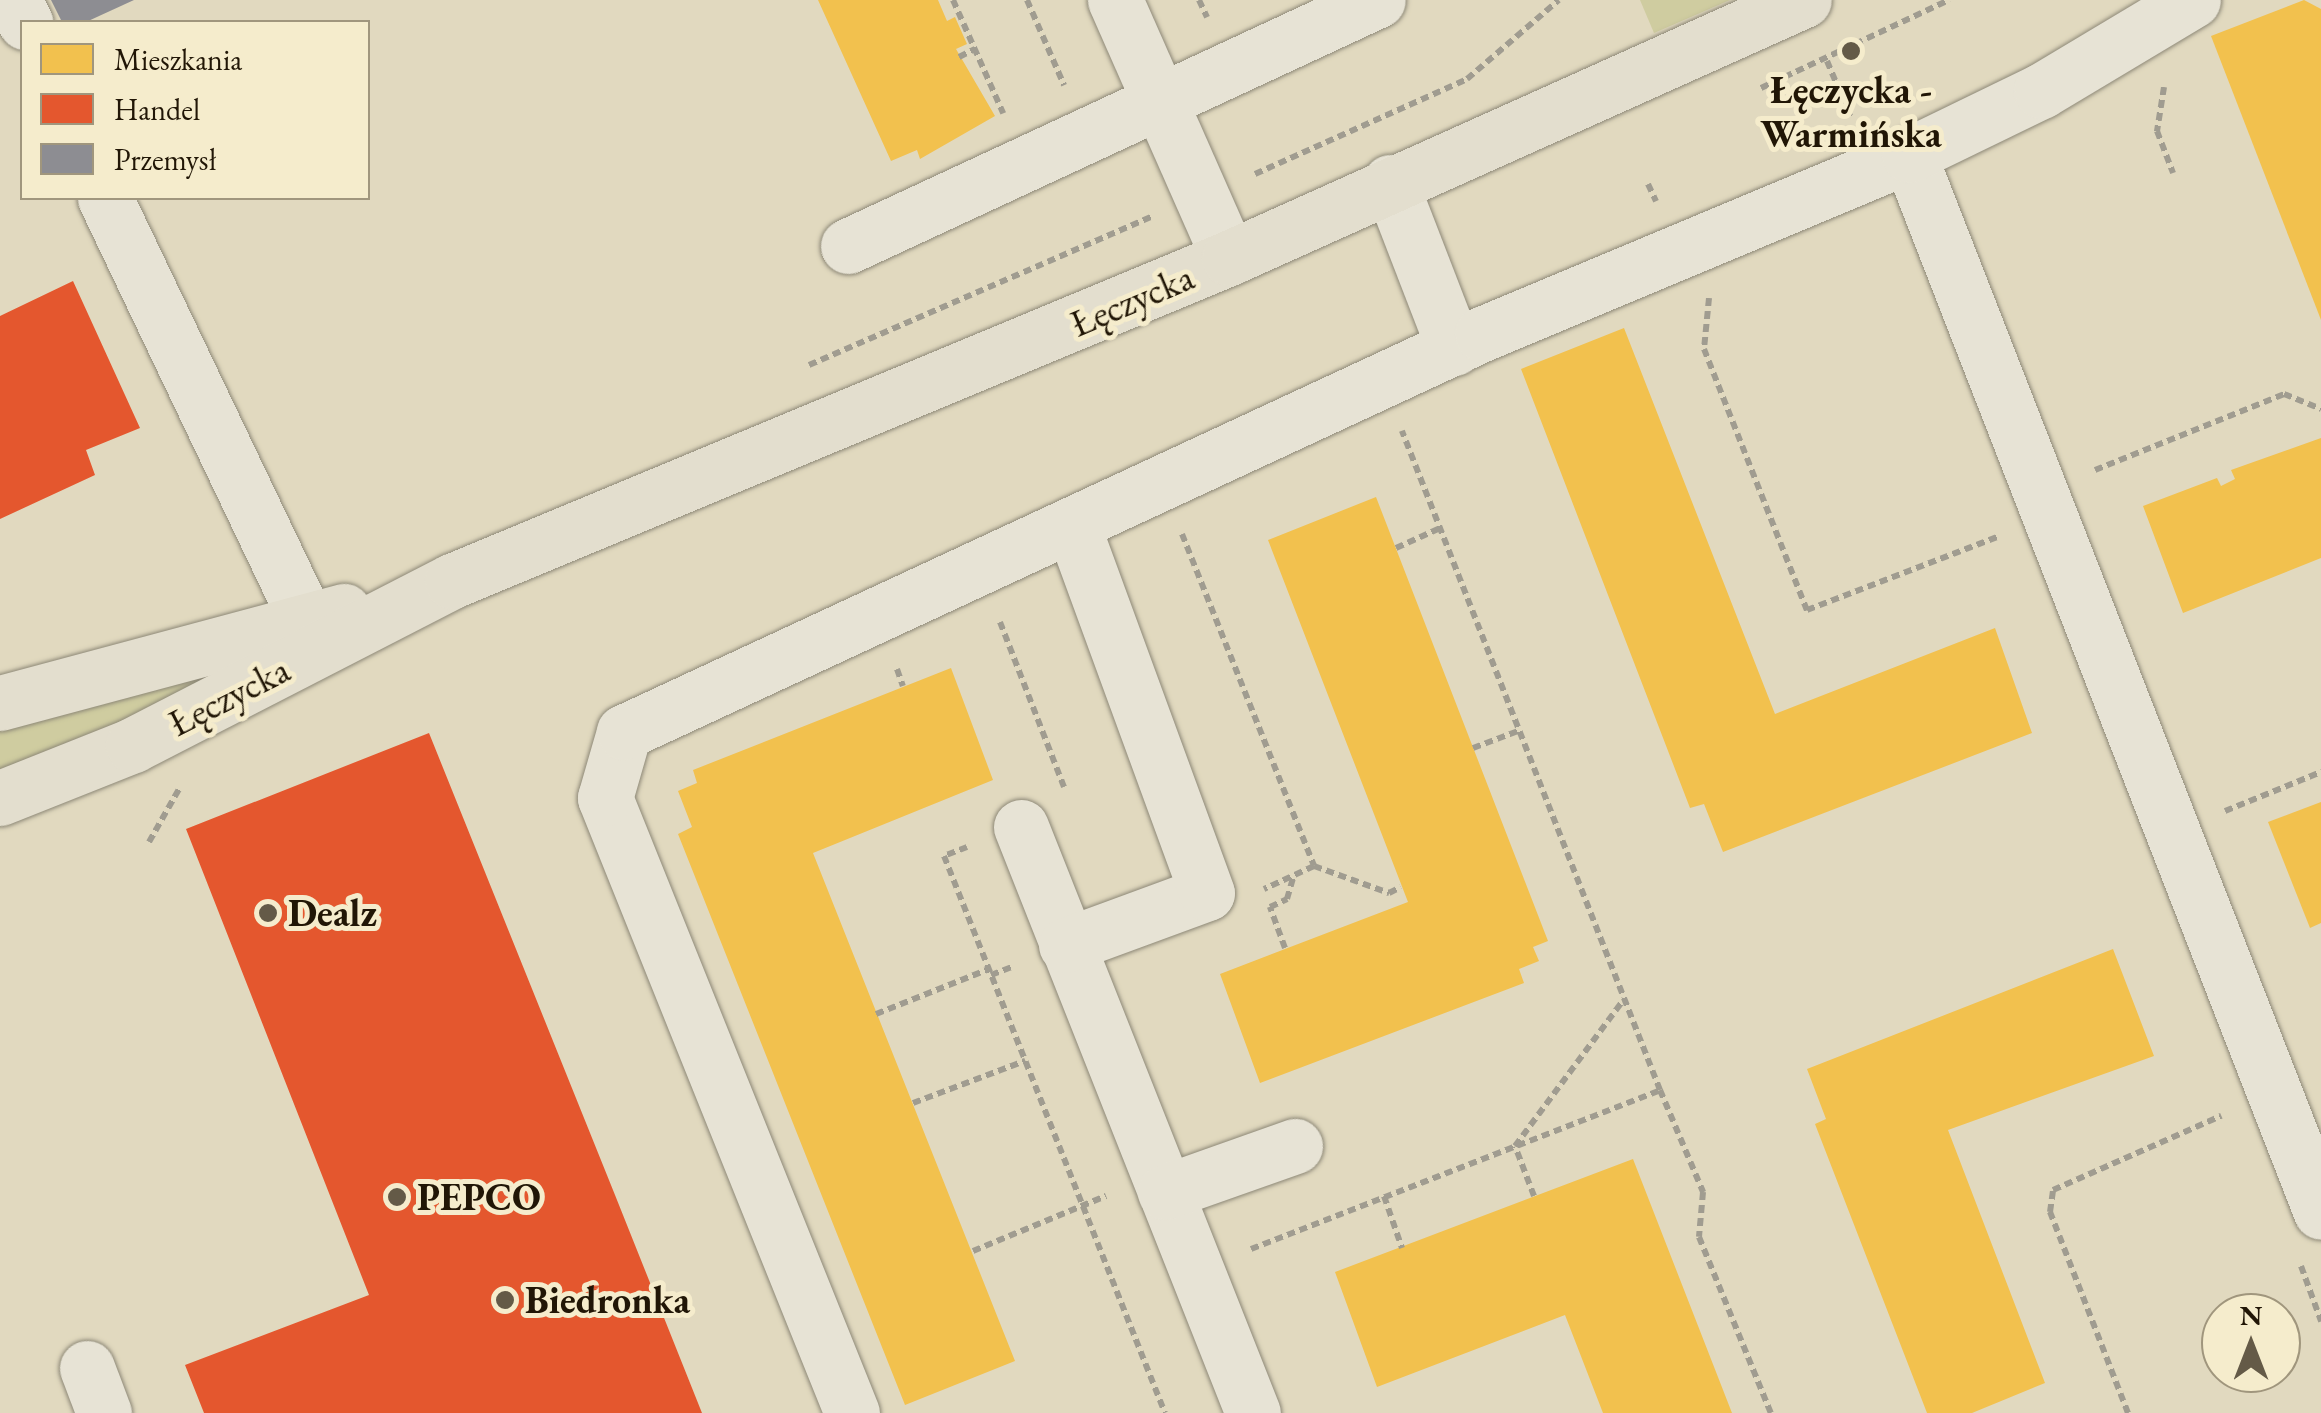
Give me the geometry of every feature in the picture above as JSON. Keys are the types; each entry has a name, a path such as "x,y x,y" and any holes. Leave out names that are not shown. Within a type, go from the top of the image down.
{"main road":[{"name":"Łęczycka","path":"0,798 134,744 452,581 1230,258 1390,182 1804,0"},
{"name":"Łęczycka","path":"0,704 452,581"}],"lane":[{"path":"1115,0 1163,94 1230,258"},
{"path":"848,246 1080,145 1163,94 1378,0"},
{"path":"852,1413 605,798 608,764 624,732 653,712 1073,527 1454,348 1910,155 2041,91 2193,0"},
{"path":"1910,155 2321,1212"},
{"path":"1390,182 1454,348"},
{"path":"106,200 308,622"},
{"path":"1066,945 1208,893 1073,527"},
{"path":"1022,827 1253,1413"},
{"path":"1165,1192 1295,1146"}],"path":[{"path":"953,0 1010,129"},
{"path":"1026,0 1066,90"},
{"path":"1243,178 1468,79 1559,0"},
{"path":"1827,62 1949,0"},
{"path":"959,56 975,49"},
{"path":"2165,77 2157,131 2174,173"},
{"path":"1648,184 1680,252 1698,270 1715,312 1704,349 1807,610 2018,529"},
{"path":"2088,473 2284,394 2321,409"},
{"path":"1398,423 1702,1192 1699,1237 1771,1413"},
{"path":"1396,548 1440,528"},
{"path":"1473,748 1521,730"},
{"path":"2216,823 2236,804 2321,772"},
{"path":"149,842 186,775"},
{"path":"1314,866 1389,893 1401,887"},
{"path":"1285,948 1270,907 1287,899 1293,878"},
{"path":"876,1014 988,969"},
{"path":"1515,1146 1624,998"},
{"path":"913,1103 1025,1060"},
{"path":"1240,1253 1660,1090"},
{"path":"2128,1413 2050,1212 2053,1190 2241,1109"},
{"path":"1515,1146 1534,1196"},
{"path":"1384,1196 1402,1248"},
{"path":"973,1252 1083,1205 1165,1413"}],"shaded area":[{"path":"1640,0 1730,0 1654,33"},
{"path":"236,667 0,778 0,728"}],"building: Mieszkania":[{"path":"818,0 938,0 947,21 955,17 967,44 956,49 995,116 920,159 917,150 891,161"},
{"path":"2304,0 2321,9 2321,320 2211,36"},
{"path":"1624,328 1775,714 1995,628 2032,733 1723,852 1704,804 1690,808 1521,369"},
{"path":"2321,438 2321,558 2183,613 2143,506 2217,478 2221,486 2235,479 2231,470"},
{"path":"1376,497 1548,941 1533,947 1539,961 1519,969 1524,983 1260,1083 1220,974 1408,902 1268,540"},
{"path":"951,668 993,780 813,853 1015,1361 905,1405 678,834 692,827 678,791 697,783 693,770"},
{"path":"2321,802 2321,923 2310,928 2268,822"},
{"path":"2113,949 2154,1056 1948,1130 2045,1383 1972,1413 1927,1413 1815,1124 1826,1119 1807,1069"},
{"path":"1633,1159 1732,1413 1603,1413 1565,1315 1377,1387 1335,1272"}],"building: Handel":[{"path":"73,281 140,428 86,450 95,475 0,519 0,316"},
{"path":"429,733 702,1413 204,1413 185,1365 369,1295 186,829"}],"building: Przemysł":[{"path":"51,0 134,0 90,20 61,20"}],"place":[{"name":"Łęczycka - Warmińska","path":"1851,51"},
{"name":"Dealz","path":"268,913"},
{"name":"PEPCO","path":"397,1197"},
{"name":"Biedronka","path":"505,1300"}]}
